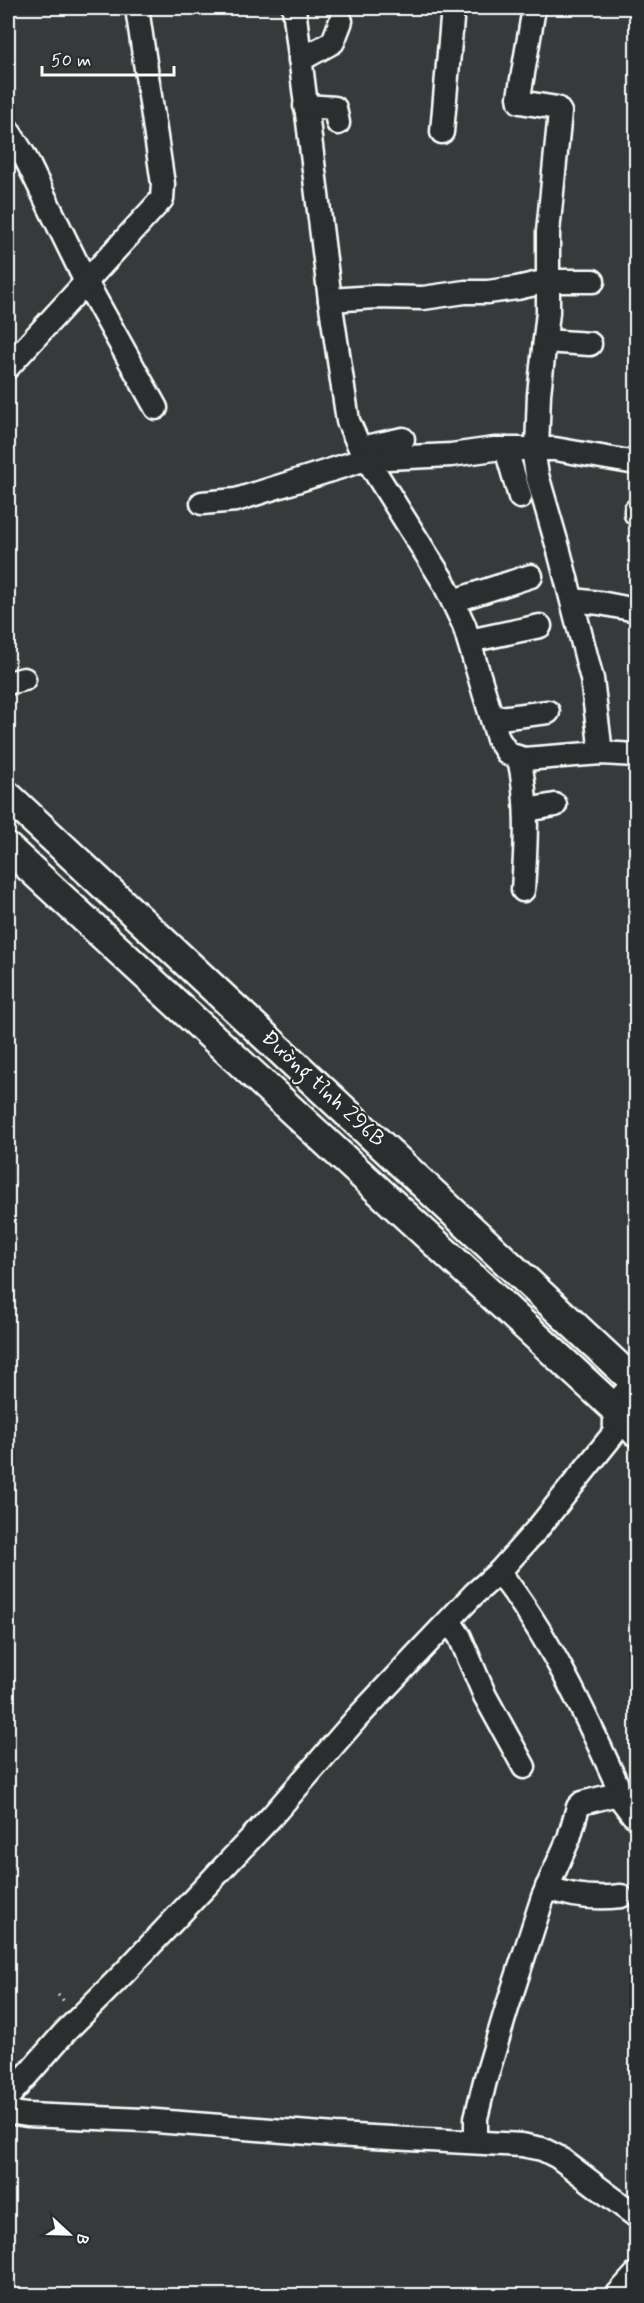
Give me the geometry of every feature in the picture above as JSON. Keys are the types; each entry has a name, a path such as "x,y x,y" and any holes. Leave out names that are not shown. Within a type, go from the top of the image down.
{"main road":[{"name":"Đường tỉnh 296B","path":"8,796 636,1384"},
{"name":"Đường tỉnh 296B","path":"8,848 614,1408 636,1432"}],"street":[{"path":"8,367 162,199 164,191 137,8"},
{"path":"294,8 330,300 348,420 363,454 414,532 453,601 469,641 498,739 508,754 519,758 602,753 636,755"},
{"path":"442,132 453,8"},
{"path":"534,8 519,98 520,102 557,108 560,112 548,232 548,312 535,449 537,475 592,679 602,753"},
{"path":"300,60 333,42 341,21"},
{"path":"305,106 335,108 338,123"},
{"path":"8,130 24,155 86,282 156,408"},
{"path":"330,300 375,297 423,298 465,292 488,292 548,281 593,281"},
{"path":"545,341 590,344"},
{"path":"202,503 236,500 403,439"},
{"path":"363,454 429,457 506,449 535,449 597,455 636,463"},
{"path":"506,449 520,497"},
{"path":"453,601 531,576"},
{"path":"572,600 636,610"},
{"path":"469,641 540,626"},
{"path":"492,719 548,712"},
{"path":"519,758 527,810 523,890"},
{"path":"527,810 555,805"},
{"path":"8,2097 63,2033 124,1973 272,1816 357,1718 474,1594 499,1572 547,1519 615,1432 614,1408 627,1390 636,1384"},
{"path":"499,1572 520,1599 568,1680 616,1782 617,1794 636,1816"},
{"path":"449,1621 460,1637 485,1696 524,1767"},
{"path":"476,2142 476,2118 484,2081 528,1940 547,1887 569,1838 578,1807 582,1803 617,1794"},
{"path":"547,1887 568,1895 621,1896"},
{"path":"8,2112 522,2145 542,2149 558,2157 636,2216"}]}
